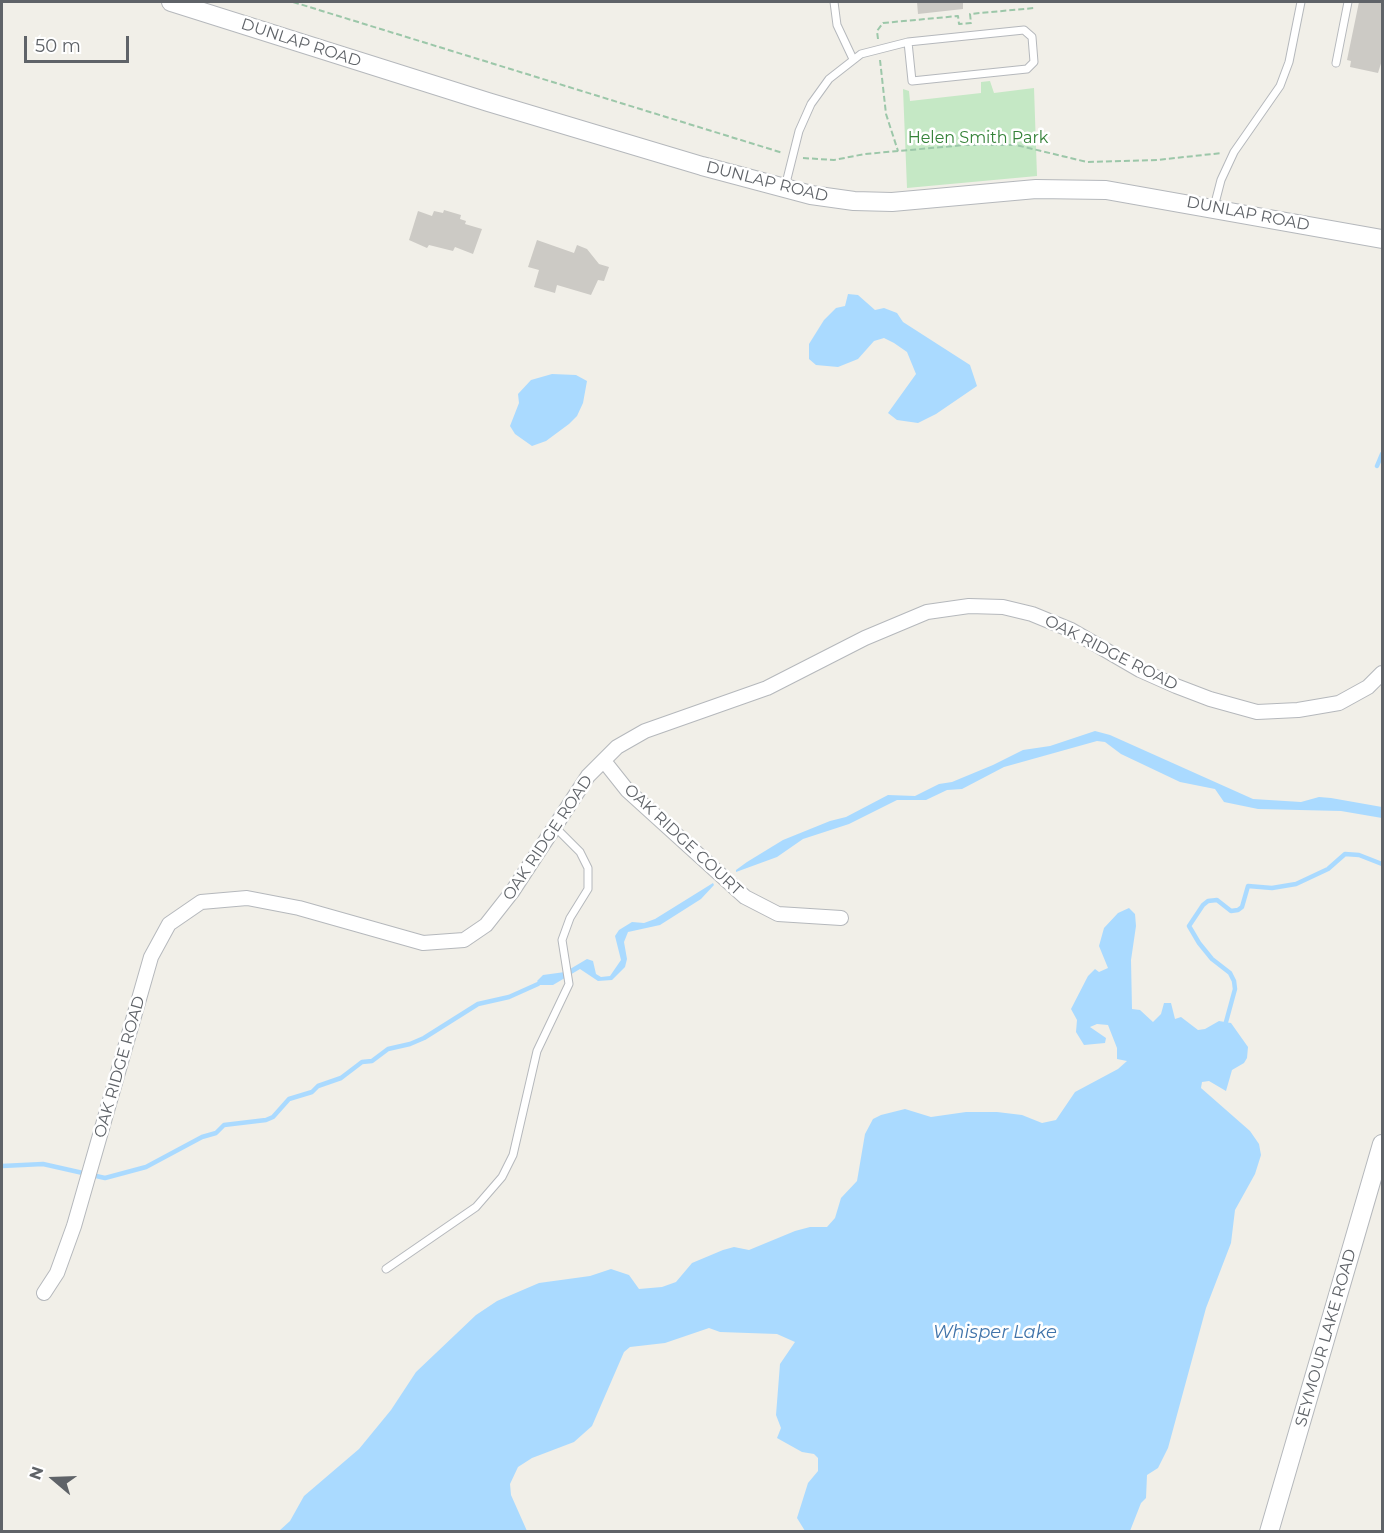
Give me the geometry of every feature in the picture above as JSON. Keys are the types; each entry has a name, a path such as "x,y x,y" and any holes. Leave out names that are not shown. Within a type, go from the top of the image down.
{"street":[{"name":"DUNLAP ROAD","path":"171,2 499,105 785,189 833,199 886,202 1026,190 1081,188 1137,193 1383,239"},
{"name":"OAK RIDGE ROAD","path":"44,1293 57,1273 74,1226 151,957 170,924 201,902 247,898 299,908 423,943 464,940 486,925 512,892 588,776 618,747 645,731 767,688 866,638 927,612 969,606 1003,607 1032,614 1071,630 1140,670 1176,686 1210,699 1257,712 1298,710 1339,703 1368,687 1383,673"},
{"name":"OAK RIDGE COURT","path":"604,760 627,790 745,897 778,914 842,918"},
{"name":"SEYMOUR LAKE ROAD","path":"1269,1532 1383,1144"}],"lane":[{"path":"834,2 837,25 853,59"},
{"path":"1214,207 1221,180 1234,152 1280,86 1289,62 1301,2"},
{"path":"1336,63 1348,2"},
{"path":"785,189 807,113 829,79 853,59 879,48 908,42 1024,30 1032,37 1034,62 1027,69 912,81 908,42"},
{"path":"386,1269 476,1207 502,1177 513,1155 537,1051 569,984 562,940 570,918 588,889 588,868 580,852 555,827"}],"path":[{"path":"293,2 781,153"},
{"path":"878,40 877,31 883,23 958,16 958,24 971,23 970,14 1034,8"},
{"path":"880,55 886,114 898,151"},
{"path":"807,159 834,160 965,145 1011,145 1080,161 1157,160 1234,152"}],"green space":[{"name":"Helen Smith Park","path":"990,81 994,93 1034,88 1037,176 907,188 903,89 909,91 910,101 981,93 981,82"}],"water":[{"path":"848,294 858,295 875,310 884,308 897,313 903,322 970,365 977,386 936,414 918,423 897,420 888,413 916,374 907,352 894,343 884,338 874,341 858,359 838,367 816,365 809,359 809,344 824,320 836,308 845,306"},
{"path":"552,374 576,375 587,381 583,403 577,416 569,424 546,441 532,446 515,434 510,426 519,403 518,394 531,380"},
{"path":"1095,731 1110,735 1253,799 1301,802 1319,797 1331,798 1382,807 1382,818 1341,811 1258,809 1224,802 1215,789 1180,782 1121,754 1105,742 1097,741 1004,767 962,789 947,790 926,800 897,800 849,824 803,839 777,857 736,872 747,862 783,840 846,817 888,795 915,796 939,784 952,782 993,765 1023,750 1050,746"},
{"path":"713,883 714,885 701,899 660,925 628,932 624,942 627,959 625,967 612,980 598,981 580,969 553,985 540,985 537,981 543,975 565,972 587,959 593,961 596,974 601,977 610,976 621,960 615,936 619,930 632,922 644,923 655,919"},
{"name":"Whisper Lake","path":"1129,908 1135,914 1136,926 1131,960 1132,1009 1140,1010 1153,1022 1161,1014 1164,1003 1171,1003 1175,1019 1181,1017 1198,1030 1205,1029 1219,1021 1231,1023 1248,1047 1247,1058 1244,1063 1232,1070 1226,1091 1209,1081 1202,1082 1201,1088 1250,1131 1259,1144 1261,1155 1255,1174 1235,1210 1231,1243 1206,1308 1168,1448 1158,1468 1147,1475 1146,1498 1141,1503 1130,1531 805,1531 797,1518 808,1483 818,1471 818,1458 814,1454 802,1452 777,1438 781,1428 776,1415 780,1364 795,1342 777,1334 720,1332 709,1328 665,1343 630,1347 624,1352 592,1426 574,1442 532,1458 518,1467 510,1484 511,1495 527,1531 279,1531 290,1521 304,1496 359,1449 391,1410 416,1372 476,1315 497,1301 539,1283 590,1276 611,1269 629,1275 639,1289 662,1287 676,1282 692,1263 723,1250 734,1247 749,1250 795,1231 810,1227 827,1227 835,1218 841,1198 857,1181 865,1134 873,1119 881,1115 905,1109 931,1117 966,1112 997,1112 1022,1115 1042,1123 1056,1120 1075,1092 1118,1069 1127,1061 1117,1059 1117,1048 1108,1025 1097,1024 1090,1027 1106,1038 1105,1043 1084,1045 1076,1032 1077,1020 1071,1009 1088,976 1095,969 1099,972 1108,968 1099,946 1104,928 1118,913"}],"building":[{"path":"917,2 963,2 963,9 918,14"},
{"path":"1359,2 1383,2 1383,57 1378,73 1350,67 1351,61 1347,60"},
{"path":"444,210 461,215 460,219 466,221 465,224 482,229 473,254 455,247 453,251 429,245 427,248 409,240 418,211 432,216 434,211 443,213"},
{"path":"537,240 574,253 577,245 587,249 599,264 609,267 604,281 598,280 591,295 557,285 555,293 534,287 539,270 528,267"}],"waterway":[{"path":"1377,466 1382,454"},
{"path":"1226,1022 1235,989 1234,981 1230,973 1212,959 1189,926 1203,905 1208,901 1217,900 1231,911 1238,910 1242,907 1248,886 1272,888 1296,884 1328,869 1345,854 1359,855 1382,864"},
{"path":"2,1166 43,1164 105,1178 146,1167 202,1137 216,1133 224,1125 266,1120 273,1117 289,1099 312,1092 318,1086 341,1078 362,1062 372,1061 388,1049 424,1038 478,1004 509,997 538,984"}]}
